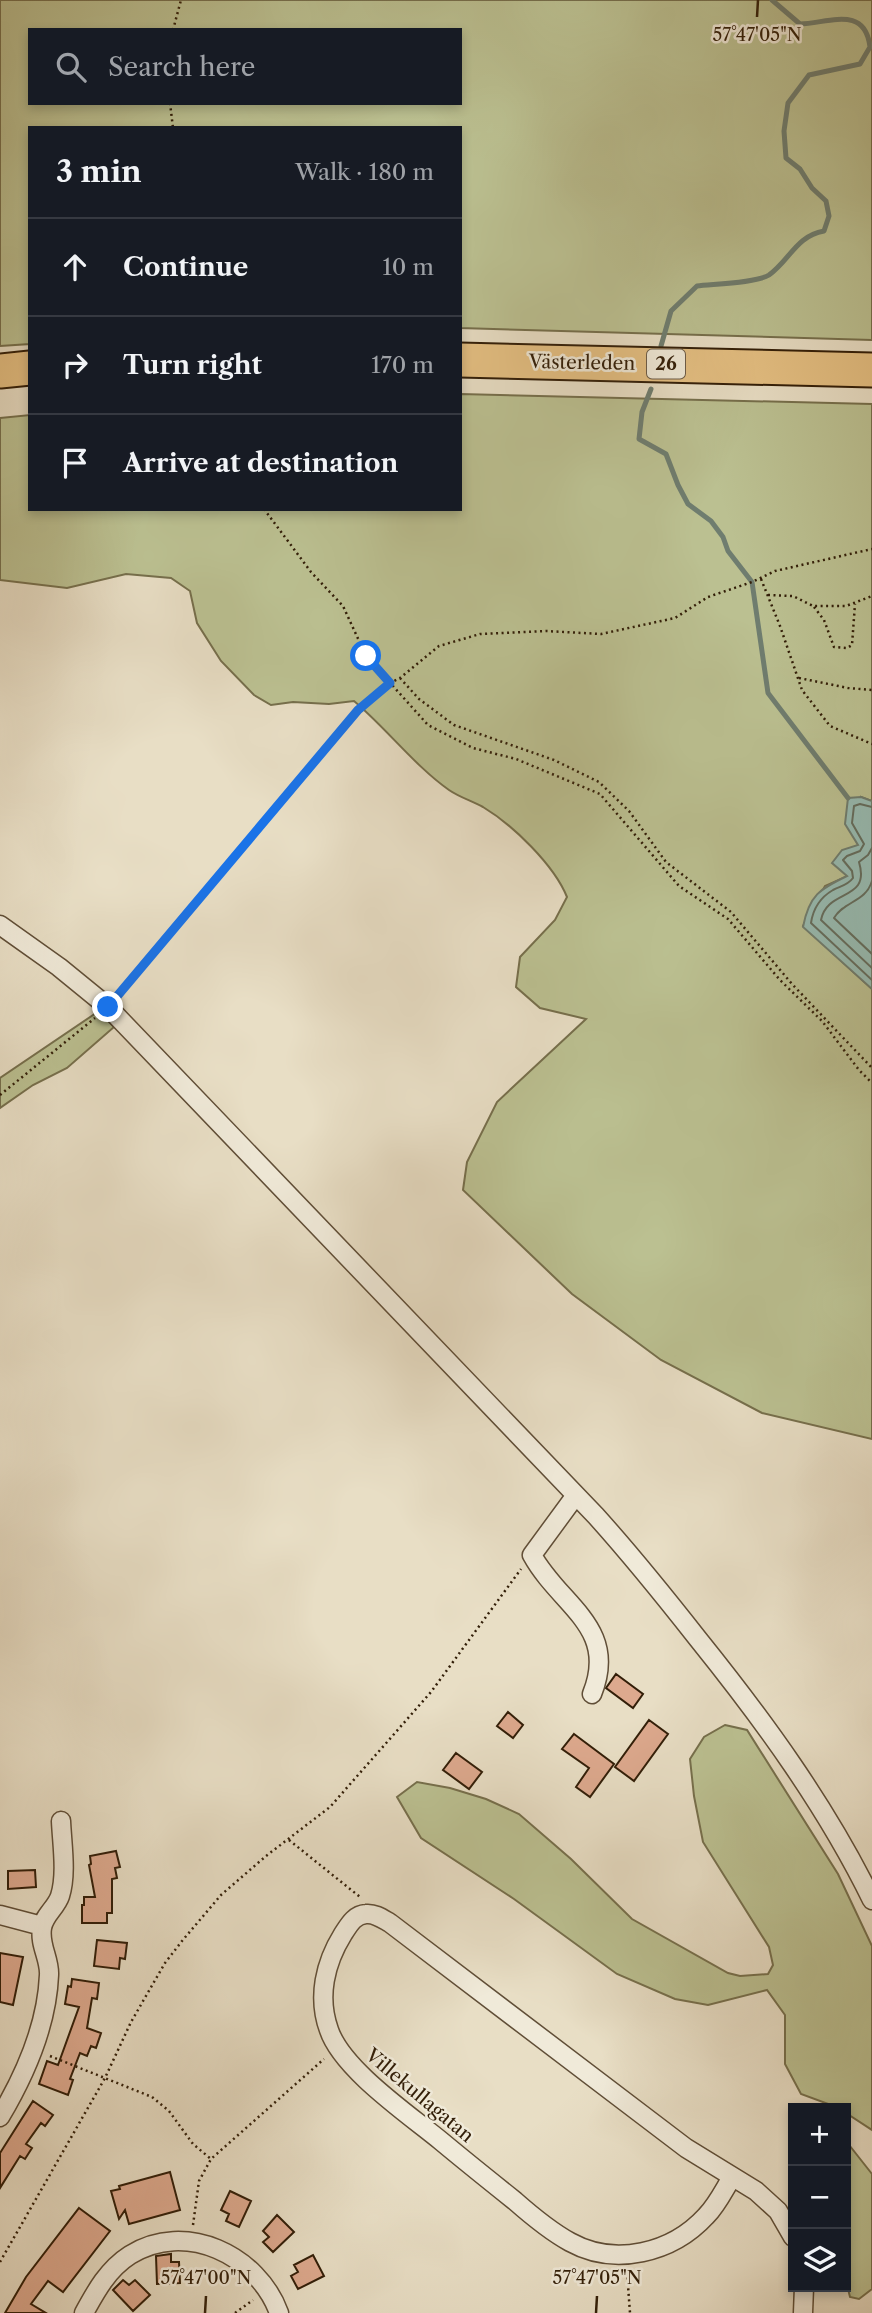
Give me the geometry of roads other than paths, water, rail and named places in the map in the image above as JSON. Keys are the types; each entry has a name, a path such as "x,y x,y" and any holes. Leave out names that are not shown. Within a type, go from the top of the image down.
{"highway":[{"name":"Västerleden","path":"462,360 872,370"},
{"path":"0,371 28,368"},
{"name":"Västerleden","path":"462,372 872,382"},
{"path":"0,383 28,381"}],"street":[{"path":"0,925 59,967 108,1007 576,1494 637,1561 736,1686 792,1763 853,1861 872,1900"},
{"path":"576,1494 532,1555 559,1593 587,1623 598,1643 598,1679 592,1694"},
{"path":"0,2117 33,2050 48,1991 49,1962 41,1940 42,1926 61,1894 61,1821"},
{"name":"Villekullagatan","path":"365,1914 376,1915 390,1923 686,2148 732,2177 706,2217 688,2233 661,2248 625,2255 589,2250 572,2244 548,2228 354,2069 337,2048 323,2006 327,1967 338,1942 355,1918 365,1914"},
{"path":"0,1915 42,1926"},
{"path":"732,2177 768,2200 788,2229"},
{"path":"84,2313 109,2272 132,2253 159,2243 192,2242 216,2248 248,2267 268,2290 279,2313"},
{"path":"803,2313 804,2292"}],"water":[{"path":"861,797 872,801 872,989 803,927 809,907 817,894 847,876 832,863 842,850 858,845 845,824 848,798"}],"waterway":[{"path":"661,346 671,311 697,286 745,281 769,275 800,243 824,231 829,216 826,201 812,188 800,169 786,158 784,131 788,103 809,75 860,64 870,47 867,34 861,26 844,19 800,24 772,0"},
{"path":"651,389 642,412 639,439 666,454 688,504 711,521 723,537 728,551 752,582 768,693 848,798"}]}
